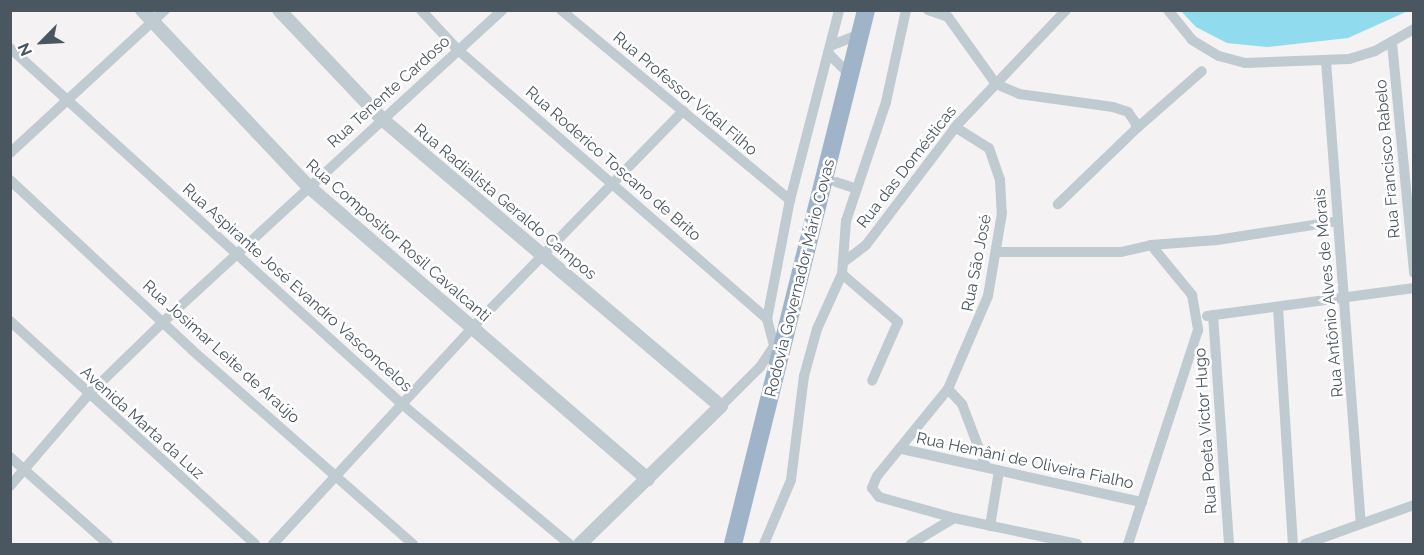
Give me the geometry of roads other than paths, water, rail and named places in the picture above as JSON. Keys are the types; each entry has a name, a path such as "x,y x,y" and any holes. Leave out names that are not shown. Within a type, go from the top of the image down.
{"highway":[{"name":"Rodovia Governador Mário Covas","path":"733,544 778,347 866,10"},
{"name":"Rodovia Governador Mário Covas","path":"746,544 878,10"}],"street":[{"name":"Rua Compositor Rosil Cavalcanti","path":"142,10 308,186 648,479"},
{"path":"10,153 165,10"},
{"name":"Rua Radialista Geraldo Campos","path":"279,10 382,119 721,406"},
{"name":"Rua Roderico Toscano de Brito","path":"421,10 458,50 767,319"},
{"name":"Rua Tenente Cardoso","path":"10,486 88,395 163,322 308,186 502,10"},
{"name":"Rua Professor Vidal Filho","path":"561,10 790,200"},
{"path":"579,544 648,479 778,347 767,319 790,200 839,10"},
{"path":"764,544 790,480 798,412 813,343 842,274 845,261 846,221 855,188 886,102 906,10"},
{"path":"928,10 950,14 996,84 1019,94 1113,106 1128,112 1137,128"},
{"name":"Rua das Domésticas","path":"845,261 866,245 955,127 1066,10"},
{"path":"1168,10 1192,40 1230,61 1326,61 1362,56 1392,43 1413,29"},
{"path":"829,49 860,34"},
{"name":"Rua Francisco Rabelo","path":"1392,43 1413,273"},
{"name":"Rua Aspirante José Evandro Vasconcelos","path":"10,48 403,405 569,544"},
{"path":"829,49 850,75"},
{"name":"Rua Antônio Alves de Morais","path":"1326,61 1361,523"},
{"path":"1058,204 1137,128 1202,71"},
{"path":"273,544 472,328 682,111"},
{"name":"Rua São José","path":"954,518 879,497 872,484 948,389 983,316 1002,213 997,162 989,148 955,127"},
{"name":"Rua Josimar Leite de Araújo","path":"10,180 163,322 413,544"},
{"path":"836,182 855,188"},
{"path":"996,252 1121,252 1151,245 1217,240 1338,221"},
{"path":"1128,544 1193,345 1198,317 1192,295 1151,245"},
{"path":"842,274 898,322 872,381"},
{"path":"1198,317 1413,288"},
{"path":"1278,307 1293,544"},
{"name":"Rua Poeta Victor Hugo","path":"1213,315 1229,544"},
{"name":"Avenida Marta da Luz","path":"10,321 88,395 255,544"},
{"path":"948,389 962,404 986,467"},
{"name":"Rua Hemâni de Oliveira Fialho","path":"902,449 1142,502"},
{"path":"10,458 108,544"},
{"path":"990,526 999,471"},
{"path":"1305,544 1326,541 1361,523 1413,505"},
{"path":"911,544 954,518 1077,544"},
{"path":"1032,544 1044,536"}],"water":[{"path":"1181,11 1408,11 1348,38 1267,47 1227,43 1196,27"}]}
